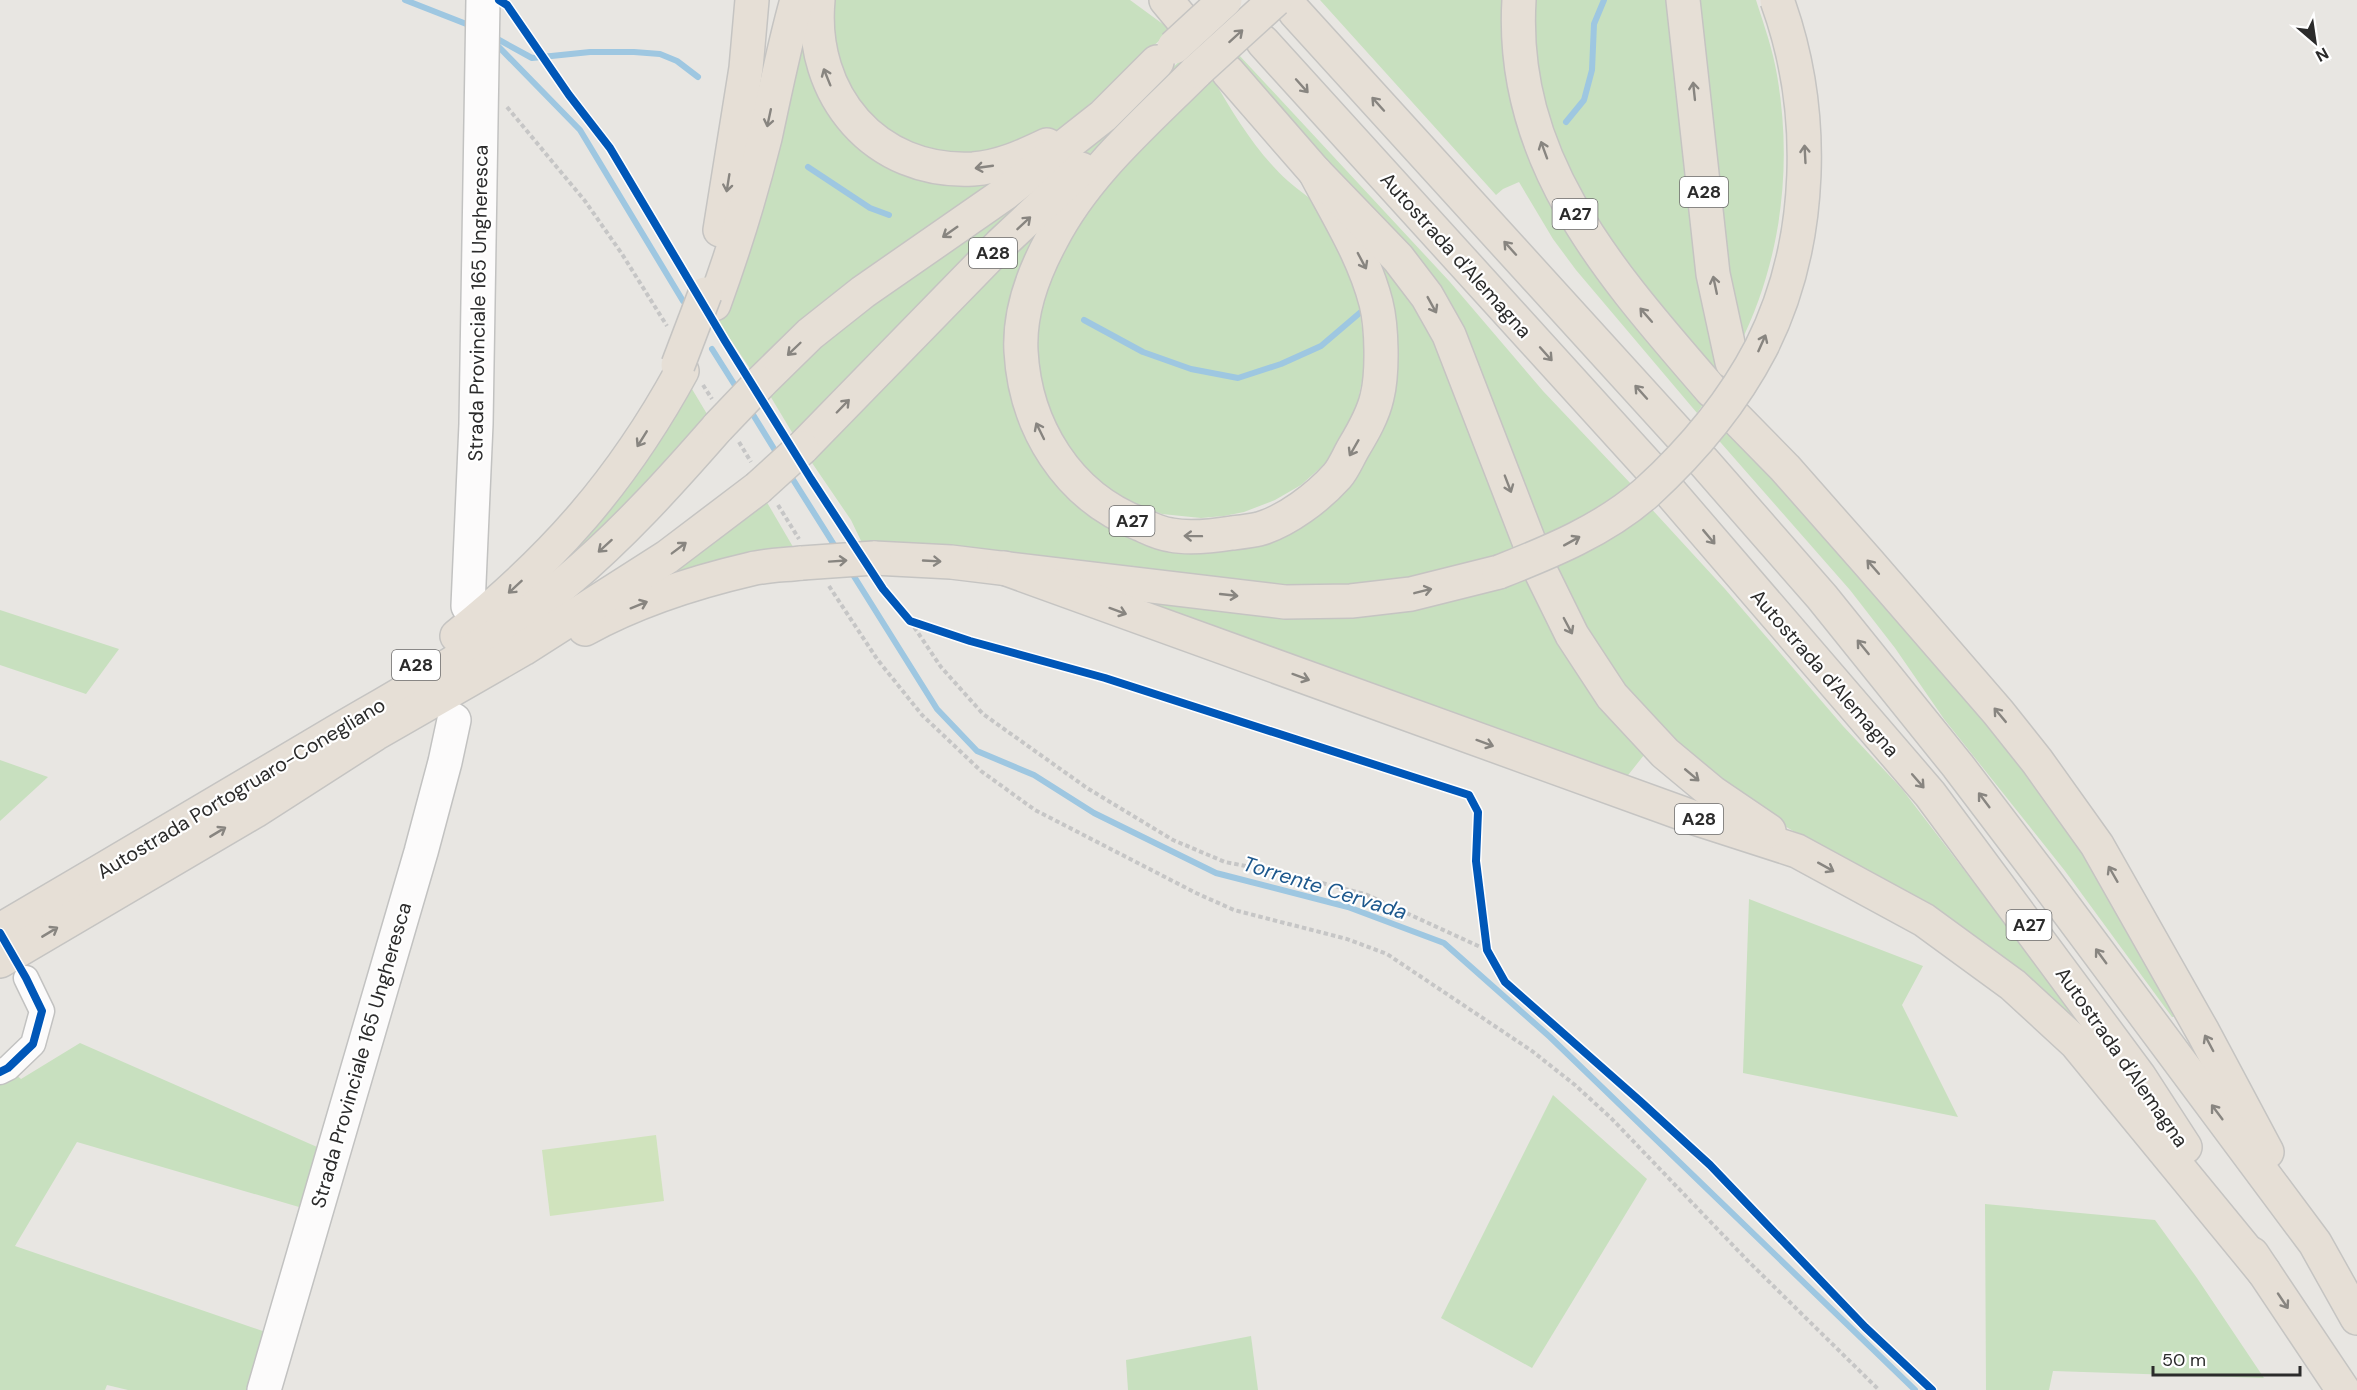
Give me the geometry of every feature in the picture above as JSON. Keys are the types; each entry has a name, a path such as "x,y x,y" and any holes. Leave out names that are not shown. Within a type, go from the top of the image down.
{"highway":[{"name":"A28","path":"710,299 746,68 752,0"},
{"name":"A28","path":"79,884 134,840 306,737 455,638 544,561 588,512 633,454 686,370 710,299 741,229 797,0"},
{"path":"818,0 817,38 820,58 836,96 847,113 877,142 895,153 934,166 975,169 995,166 1016,159 1057,141 1090,117 1169,32 1226,0"},
{"name":"A27","path":"1520,0 1520,60 1528,107 1547,160 1574,213 1600,254 1636,303 1712,391"},
{"name":"A28","path":"255,811 382,744 493,679 602,620 676,591 803,555 951,562 1286,602 1351,601 1411,594 1499,572 1552,551 1600,525 1645,494 1697,439 1731,398 1761,347 1784,290 1798,227 1805,163 1801,96 1787,27 1777,0"},
{"path":"1212,71 1285,6 1680,435"},
{"name":"A28","path":"1685,10 1713,274 1732,362"},
{"name":"A28","path":"723,423 810,334 863,292 1004,194 1103,116 1169,32"},
{"name":"Autostrada d'Alemagna","path":"1263,42 1650,468"},
{"name":"A28","path":"255,811 375,734 523,648 667,557 764,487 1000,245 1095,157 1212,71"},
{"name":"A27","path":"1315,172 1366,270 1377,306 1381,345 1377,396 1366,427 1338,475 1304,507 1261,528 1214,536 1170,535 1124,518 1090,495 1058,463 1038,430 1027,398 1022,358 1025,309 1035,276 1052,238 1105,163 1212,71 1315,172 1398,258 1427,296 1449,335 1536,559 1572,635 1612,696 1665,753 1713,793 1797,851"},
{"name":"A27","path":"1742,406 1785,468 2004,720 2037,761 2097,845 2203,1032 2315,1243"},
{"name":"Autostrada Portogruaro-Conegliano","path":"0,930 389,701 457,660 511,623 564,584 616,536 669,483 723,423"},
{"name":"Autostrada d'Alemagna","path":"1703,461 1822,597 1958,766 2315,1243 2357,1318"},
{"name":"Autostrada d'Alemagna","path":"1671,493 1930,794 2012,903 2139,1076 2264,1272 2343,1390"},
{"name":"A28","path":"1004,568 1695,818 1797,851 1924,920 2013,985 2076,1044 2264,1272"},
{"name":"Autostrada Portogruaro-Conegliano","path":"13,970 255,811"}],"main road":[{"name":"Strada Provinciale 165 Ungheresca","path":"468,606 476,424 483,0"},
{"name":"Strada Provinciale 165 Ungheresca","path":"264,1390 420,852 454,720"}],"street":[{"path":"0,1072 8,1068 33,1044 42,1011 13,970"}],"path":[{"path":"482,68 585,201 622,254 668,328"},
{"path":"686,370 764,487 803,555"},
{"path":"827,584 877,659 922,716 981,771 1035,810 1196,893 1234,910 1347,939 1387,954 1532,1051 1575,1085 1611,1118 1747,1260 1879,1390"},
{"path":"903,613 941,667 983,714 1087,788 1173,840 1225,862 1287,874 1365,894 1487,950"},
{"path":"910,621 920,624"},
{"path":"1486,939 1487,950 1492,958"}],"green space":[{"path":"828,0 1130,0 1171,30 1084,109 1057,130 1029,146 977,158 909,149 842,88"},
{"path":"1320,0 1511,0 1522,123 1707,399 1697,413 1576,270 1553,239 1519,182 1496,195"},
{"path":"1533,0 1668,0 1725,372 1718,384 1579,205 1536,97"},
{"path":"1694,0 1756,0 1773,56 1782,110 1783,179 1774,248 1765,281 1739,346"},
{"path":"800,17 844,127 1001,176 753,373 718,321 733,280"},
{"path":"1239,55 1450,282 1543,391 1632,485 1609,503 1539,544 1468,351 1232,61"},
{"path":"1184,57 1189,63 1062,179 796,439 769,394 842,327 1115,122"},
{"path":"1213,79 1238,120 1266,158 1288,181 1321,208 1357,288 1366,360 1358,401 1352,418 1329,460 1301,485 1275,500 1244,512 1201,518 1162,514 1138,505 1104,487 1058,439 1032,363 1042,289 1098,191 1206,81 1208,83"},
{"path":"1048,219 1020,403 1123,524 1254,533 1372,424 1369,251 1420,306 1521,553 1473,568 1324,590 864,547 851,520 808,457"},
{"path":"689,384 710,419 636,507 542,581"},
{"path":"1726,418 2051,796 2182,1016 2172,1017 2065,871 1944,719 1895,648 1850,590 1714,435"},
{"path":"765,499 796,552 662,577"},
{"path":"1647,504 1725,589 1843,726 1902,789 2082,1024 2075,1029 1842,859 1788,828 1709,777 1630,700 1549,567"},
{"path":"1532,576 1648,750 1625,779 1133,603 1136,594 1444,602 1505,587"},
{"path":"0,610 119,649 86,694 0,665"},
{"path":"0,760 48,777 0,821"},
{"path":"1749,899 1923,966 1902,1005 1958,1117 1743,1073"},
{"path":"80,1043 333,1154 316,1212 77,1142 15,1246 280,1337 264,1390 128,1390 107,1385 105,1390 0,1390 0,1072 8,1068 21,1079"},
{"path":"1553,1095 1647,1179 1532,1368 1441,1318"},
{"path":"656,1135 664,1201 550,1216 542,1150"},
{"path":"1985,1204 2155,1220 2264,1378 2053,1371 2049,1390 1986,1390"},
{"path":"1251,1336 1258,1390 1128,1390 1126,1360"}],"waterway":[{"name":"Torrente Cervada","path":"405,0 474,27"},
{"path":"1566,122 1584,100 1592,70 1594,24 1604,0"},
{"path":"492,36 532,58 590,52 660,54 677,61 698,77"},
{"name":"Torrente Cervada","path":"494,42 580,130 683,301"},
{"path":"808,167 870,208 889,215"},
{"path":"1084,320 1143,352 1191,369 1238,378 1281,364 1321,346 1362,311"},
{"name":"Torrente Cervada","path":"712,349 736,387"},
{"name":"Torrente Cervada","path":"752,413 776,452"},
{"name":"Torrente Cervada","path":"792,478 838,551"},
{"name":"Torrente Cervada","path":"850,570 937,709 977,751 1034,775 1094,813 1216,873 1348,907 1444,943 1550,1037 1915,1390"}],"cycle path":[{"path":"499,0 507,5 569,95 610,148 725,341 811,479 883,589 910,621 970,641 1105,678 1469,795 1478,812 1476,861 1487,950 1505,982 1710,1165 1865,1327 1932,1390"},
{"path":"0,933 42,1011 33,1044 8,1068 0,1072"}]}
